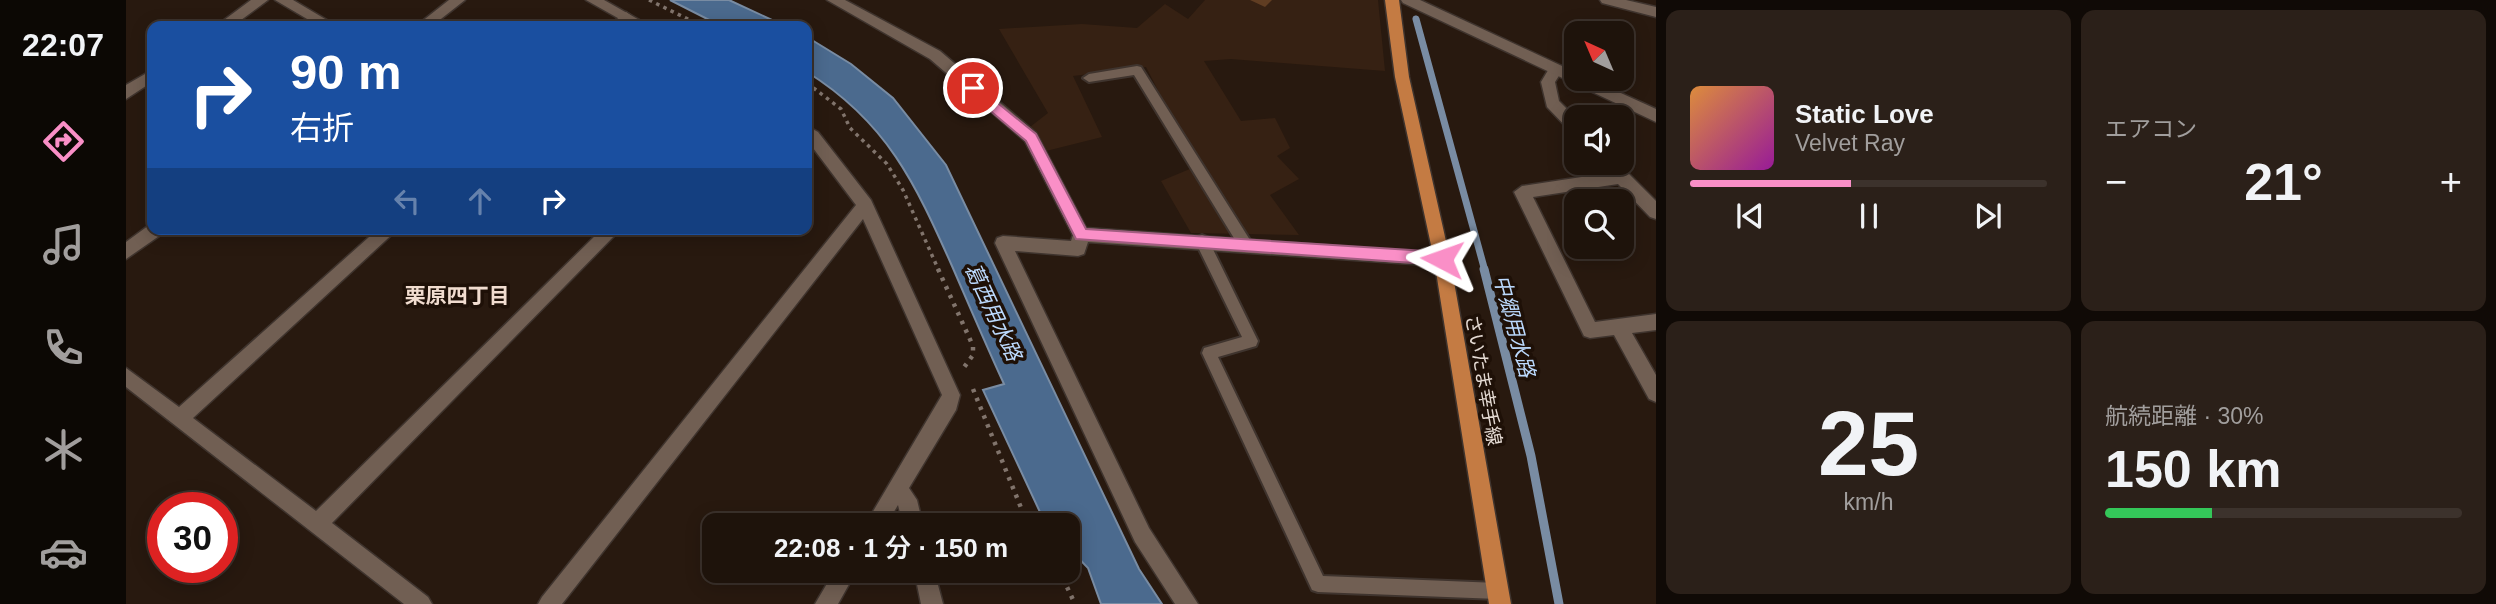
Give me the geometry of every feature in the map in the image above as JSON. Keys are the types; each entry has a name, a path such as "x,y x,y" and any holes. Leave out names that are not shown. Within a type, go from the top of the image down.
{"main road":[{"name":"さいたま幸手線","path":"1392,0 1402,77 1442,259 1499,597"}],"street":[{"path":"230,21 261,0"},
{"path":"282,0 321,21"},
{"path":"430,21 458,0"},
{"path":"593,0 621,21"},
{"path":"834,0 857,4 935,55 1031,137 1081,235 1078,249 1003,243 1142,535 1187,604"},
{"path":"1408,0 1656,117"},
{"path":"1610,0 1656,12"},
{"path":"1555,71 1548,82 1552,103 1564,115"},
{"path":"126,93 147,78"},
{"path":"812,135 865,205 951,395 949,404 883,513"},
{"path":"1656,212 1622,177 1522,192 1590,330 1656,322"},
{"path":"549,604 865,205"},
{"path":"126,253 148,235"},
{"path":"179,419 383,235"},
{"path":"316,525 607,235"},
{"path":"1081,235 1442,259"},
{"path":"1619,327 1656,393"},
{"path":"126,376 421,604"},
{"path":"897,490 907,500 911,513"},
{"path":"826,604 839,583"},
{"path":"927,583 932,604"}],"lane":[{"path":"1089,78 1137,70 1245,244"},
{"path":"1202,242 1251,341 1209,353 1318,584 1499,597"}],"path":[{"path":"649,0 692,21"},
{"path":"812,87 841,109 850,128 887,164 903,190 973,346 973,355 964,368 1023,513"},
{"path":"1065,583 1075,604"}],"shaded area":[{"path":"1205,0 1378,0 1385,71 1231,59 1204,61 1241,121 1275,118 1290,148 1277,156 1299,179 1270,195 1299,235 1191,233 1161,181 1197,166 1146,67 1073,76 1102,137 1046,151 1030,127 1048,113 999,29 1082,24 1137,28 1165,4 1188,19"}],"water":[{"path":"670,0 729,0 774,21 711,21"},
{"name":"葛西用水路","path":"812,40 851,64 893,98 946,165 1139,569 1162,604 1101,604 1088,568 1080,560 1080,513 1040,513 983,390 1004,384 952,266 911,181 878,133 835,91 812,75"}],"waterway":[{"name":"中郷用水路","path":"1416,19 1485,271"},
{"name":"中郷用水路","path":"1484,269 1531,456 1559,604"}],"district":[{"name":"栗原四丁目","path":"457,296"}],"route":[{"path":"973,88 1031,137 1081,235 1264,245 1442,259"}]}
